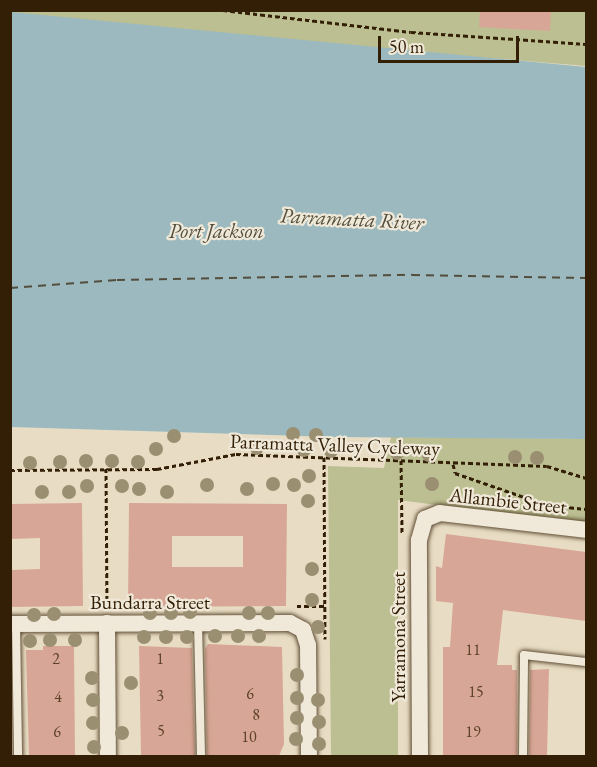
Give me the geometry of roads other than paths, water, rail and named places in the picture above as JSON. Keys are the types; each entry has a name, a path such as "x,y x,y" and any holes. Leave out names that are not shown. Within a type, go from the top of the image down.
{"street":[{"name":"Allambie Street","path":"425,519 440,513 586,530"},
{"name":"Yarramona Street","path":"420,756 419,540 425,519"},
{"name":"Bundarra Street","path":"13,624 107,615 198,623 290,623 303,630 308,645 309,756"},
{"path":"107,615 108,756"}],"lane":[{"path":"198,623 201,756"},
{"path":"13,624 18,756"},
{"path":"523,756 524,655 586,662"}],"water":[{"name":"Port Jackson","path":"11,12 586,67 586,439 336,437 11,427"}],"water label":[{"name":"Parramatta River","path":"352,219"}]}
